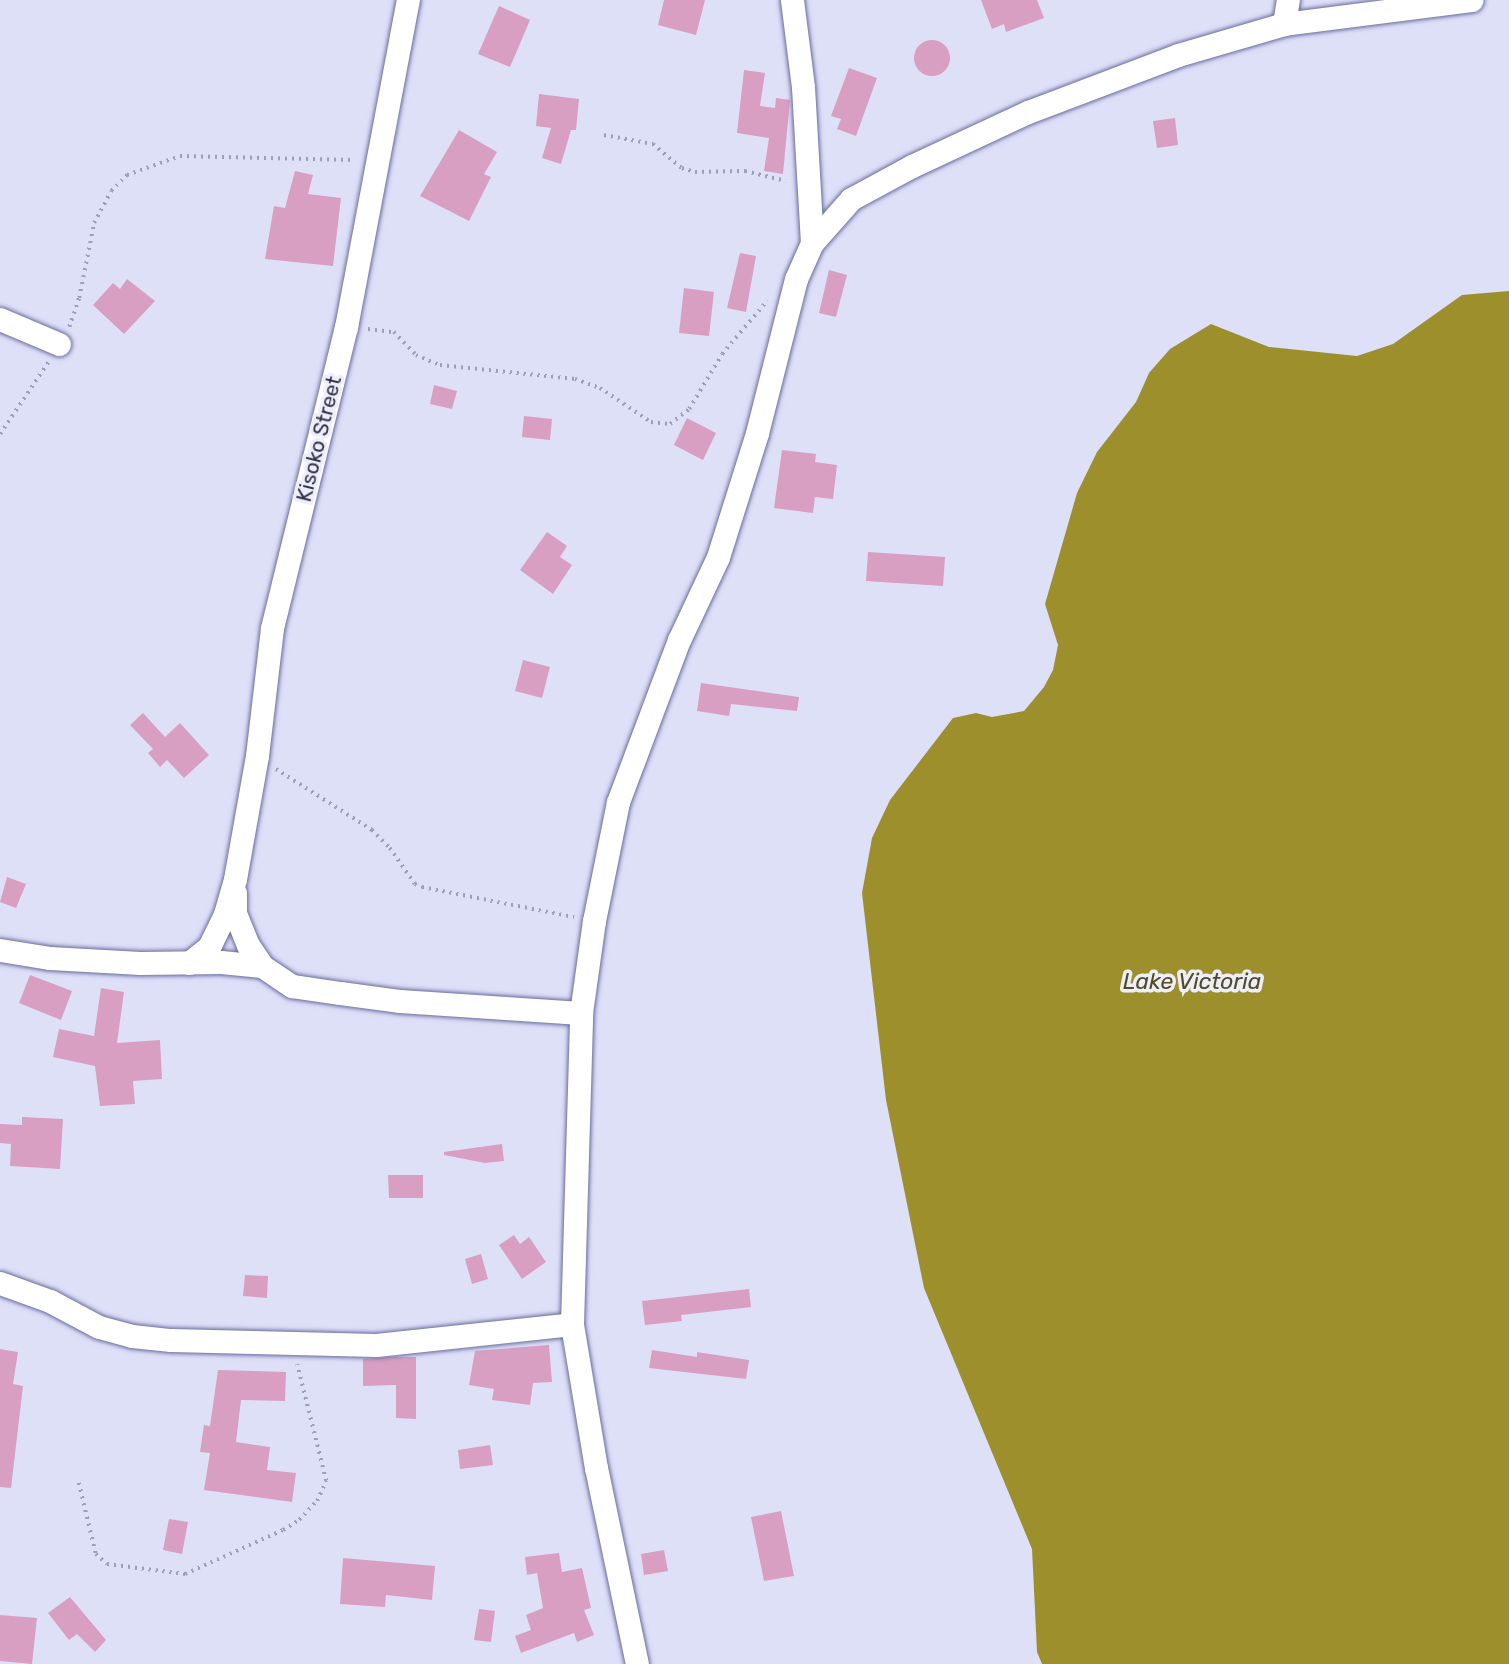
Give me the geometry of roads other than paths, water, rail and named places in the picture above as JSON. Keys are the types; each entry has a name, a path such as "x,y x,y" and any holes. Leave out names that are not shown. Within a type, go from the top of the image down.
{"street":[{"name":"Kisoko Street","path":"189,963 209,947 225,914 235,879 257,756 272,628 346,327 408,0"},
{"path":"792,0 803,87 812,243"},
{"path":"1284,24 1288,0"},
{"path":"637,1664 596,1468 572,1324 581,1013 594,921 618,802 679,640 718,556 757,433 796,279 812,243 852,200 912,166 1017,117 1178,55 1284,24 1471,0"},
{"path":"0,319 59,344"},
{"name":"Kisoko Street","path":"235,879 235,913 248,945 262,966"},
{"path":"0,950 50,958 221,962 262,966 292,986 400,1001 581,1013"},
{"path":"0,1283 50,1301 99,1327 131,1336 376,1345 572,1324"}],"water":[{"name":"Lake Victoria","path":"1509,291 1509,1664 1042,1664 1037,1652 1032,1549 924,1288 886,1100 862,893 872,838 890,800 953,718 976,713 992,717 1024,711 1044,687 1053,670 1058,645 1045,604 1077,493 1097,452 1136,402 1149,373 1170,349 1211,324 1269,347 1357,356 1393,344 1462,295"}]}
